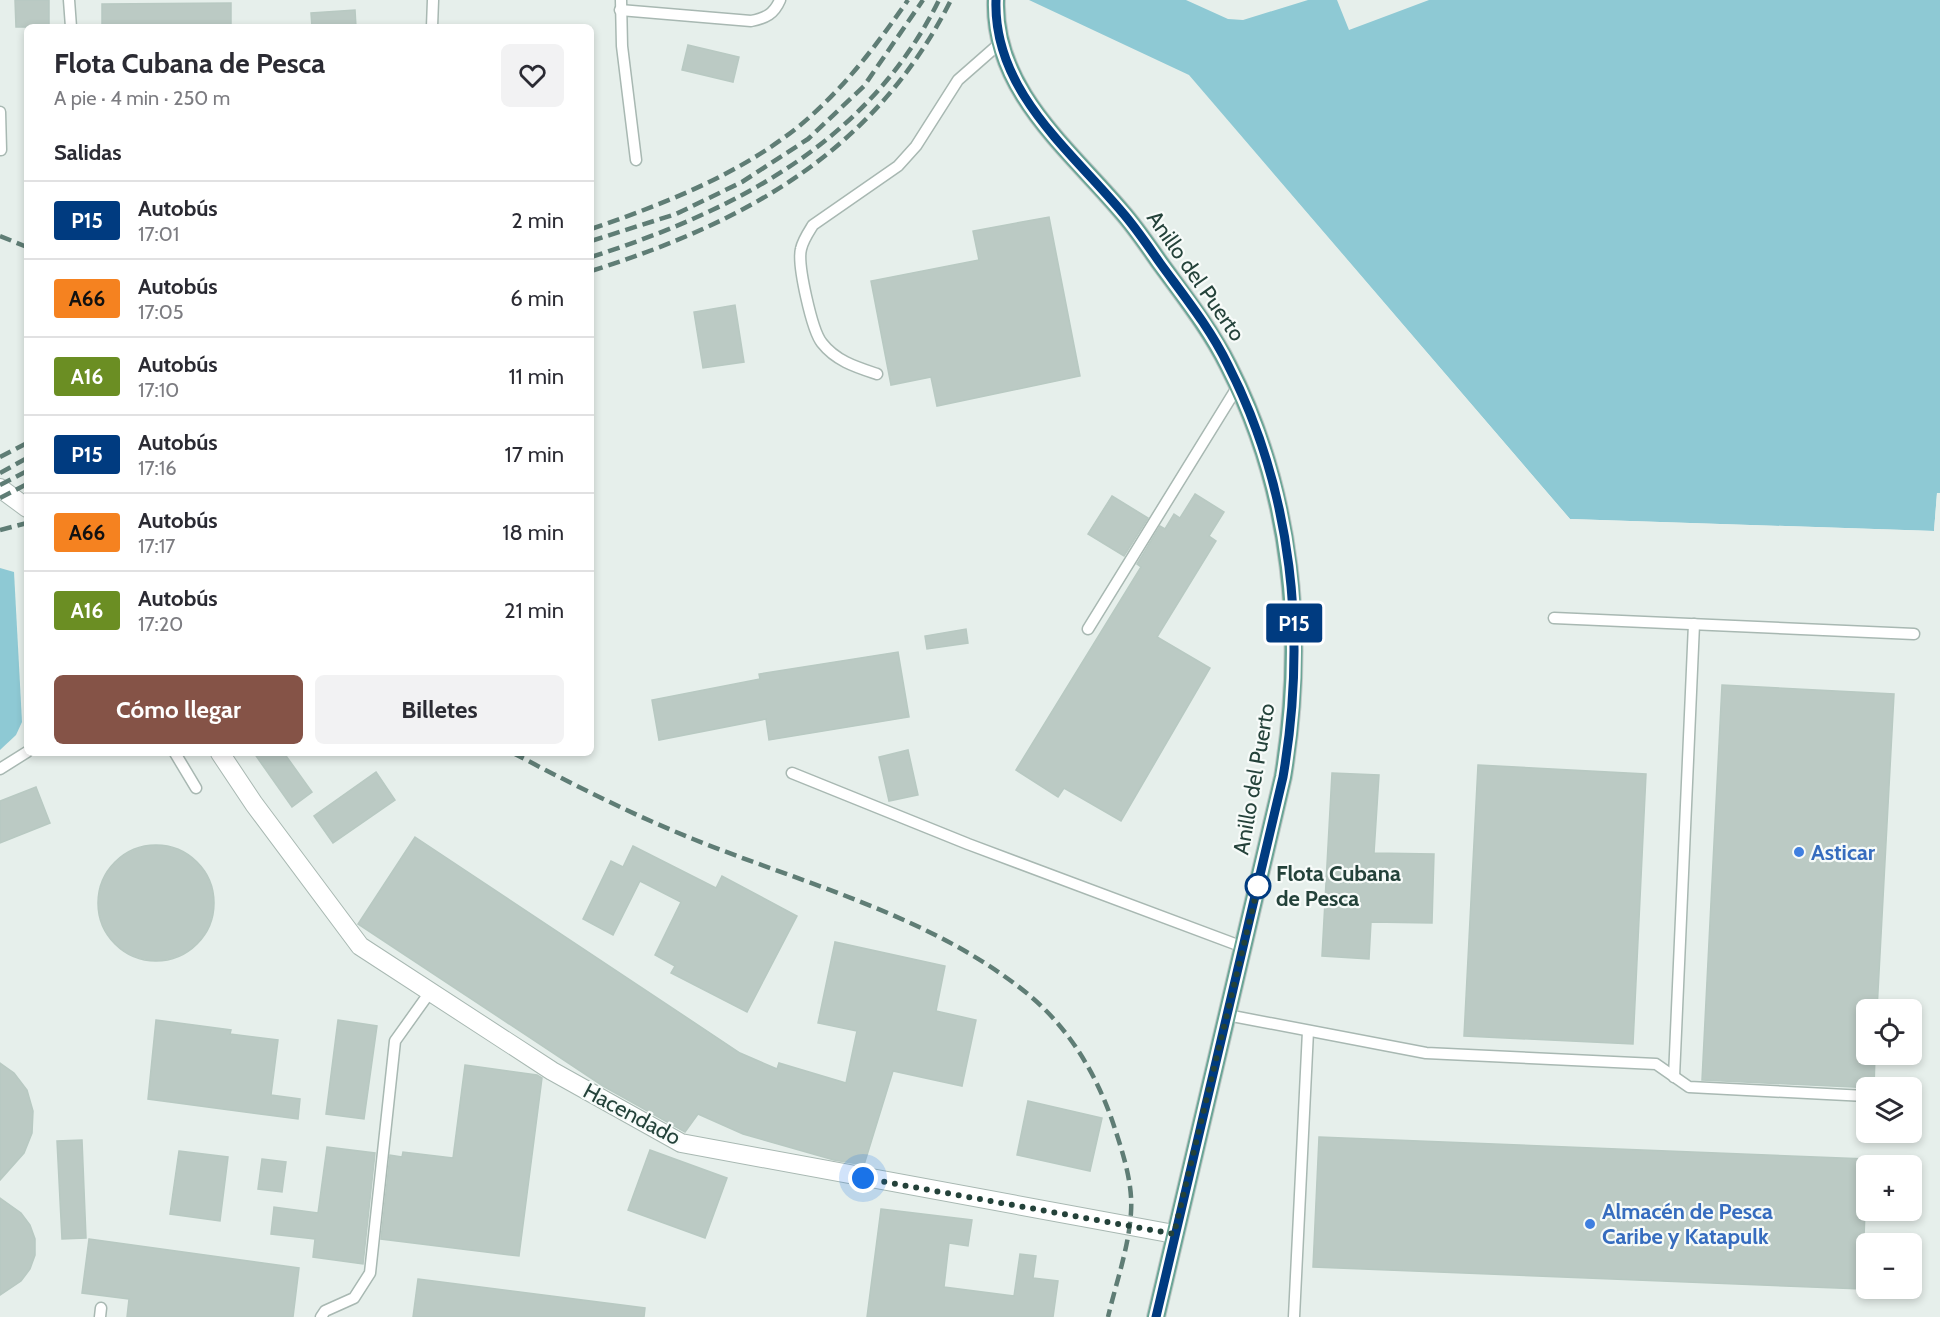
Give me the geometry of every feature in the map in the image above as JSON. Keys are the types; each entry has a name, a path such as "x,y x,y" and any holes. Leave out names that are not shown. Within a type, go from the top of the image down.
{"main road":[{"name":"Anillo del Puerto","path":"996,0 999,44 1015,84 1070,156 1123,213 1198,315 1238,386 1255,425 1273,478 1286,539 1294,619 1291,732 1283,777 1156,1317"}],"street":[{"path":"0,488 24,506"},
{"name":"Hacendado","path":"222,756 254,804 360,946 552,1071 681,1143 1174,1234"}],"lane":[{"path":"69,0 70,24"},
{"path":"432,24 433,0"},
{"path":"636,160 620,5 751,21 764,18 775,11 780,0"},
{"path":"877,374 848,364 820,342 802,270 800,252 805,237 813,225 898,166 916,146 958,80 999,44"},
{"path":"0,112 1,150"},
{"path":"1089,628 1238,386"},
{"path":"1554,618 1914,634"},
{"path":"1674,1077 1694,624"},
{"path":"0,769 24,754"},
{"path":"178,756 196,788"},
{"path":"792,773 968,844 1243,947"},
{"path":"321,1317 326,1311 354,1298 370,1273 395,1041 430,992"},
{"path":"1227,1015 1426,1053 1656,1065 1689,1087 1856,1095"},
{"path":"1294,1317 1308,1031"}],"water":[{"path":"1029,0 1186,0 1228,19 1243,20 1308,0 1337,0 1349,30 1429,0 1940,0 1940,493 1937,493 1934,531 1570,519 1189,75"},
{"path":"0,568 14,572 22,722 16,735 0,750"}],"pier":[{"path":"1237,132 1570,519 1934,531 1937,493 1940,493 1937,532 1569,522 1234,134"}],"building":[{"path":"15,0 49,0 49,24 24,24 24,27 16,27"},
{"path":"231,3 231,24 102,24 102,4"},
{"path":"355,10 356,24 312,24 311,13"},
{"path":"688,45 739,57 733,82 682,70"},
{"path":"1049,217 1080,376 937,406 931,377 891,385 871,281 979,260 973,231"},
{"path":"735,305 744,362 703,368 694,312"},
{"path":"1195,494 1224,512 1209,536 1216,541 1157,637 1210,668 1121,821 1064,788 1058,797 1016,770 1141,567 1137,564 1160,526 1165,529 1174,514 1180,518"},
{"path":"1112,496 1148,518 1124,556 1088,534"},
{"path":"966,629 968,643 927,649 925,636"},
{"path":"898,652 909,717 769,740 766,719 659,740 652,700 760,679 759,674"},
{"name":"Asticar","path":"1722,685 1894,694 1878,999 1856,999 1856,1065 1875,1065 1874,1077 1856,1077 1856,1087 1702,1080"},
{"path":"908,750 918,795 889,801 879,757"},
{"path":"256,756 286,756 312,792 292,807"},
{"path":"1478,765 1646,774 1633,1044 1464,1036"},
{"path":"376,772 395,800 333,843 314,816"},
{"path":"1332,773 1379,775 1374,853 1434,854 1432,923 1371,922 1369,959 1322,956"},
{"path":"36,787 50,823 0,843 0,801"},
{"path":"415,837 740,1053 777,1069 779,1063 846,1083 857,1031 818,1023 835,942 945,966 936,1011 976,1020 962,1086 893,1071 864,1165 834,1160 743,1134 698,1114 685,1132 603,1086 358,924"},
{"path":"156,845 178,850 197,862 209,881 214,903 209,925 197,944 178,956 156,961 134,956 115,944 103,925 98,903 103,881 115,862 134,850"},
{"path":"633,846 716,888 722,876 797,916 747,1012 671,973 675,966 655,955 681,902 640,881 613,935 583,919 611,861 623,867"},
{"path":"156,1020 231,1030 230,1034 278,1040 271,1095 300,1099 298,1119 148,1099"},
{"path":"338,1020 377,1026 364,1119 326,1114"},
{"path":"0,1063 14,1073 27,1090 33,1111 32,1133 24,1153 0,1180"},
{"path":"465,1065 537,1075 542,1078 519,1256 381,1239 390,1155 402,1157 403,1152 453,1158"},
{"path":"1028,1101 1102,1118 1090,1171 1017,1155"},
{"name":"Almacén de Pesca Caribe y Katapulk","path":"1319,1137 1856,1159 1856,1221 1865,1221 1864,1233 1856,1233 1856,1289 1313,1267"},
{"path":"82,1140 86,1238 62,1239 57,1141"},
{"path":"327,1147 375,1153 363,1264 313,1257 315,1239 271,1234 274,1207 318,1213"},
{"path":"650,1150 727,1178 705,1238 628,1210"},
{"path":"179,1151 228,1157 220,1221 170,1214"},
{"path":"262,1159 286,1162 282,1192 258,1189"},
{"path":"0,1198 21,1213 30,1225 35,1239 35,1255 30,1269 21,1281 0,1295"},
{"path":"881,1209 972,1220 968,1246 949,1243 944,1287 1014,1296 1020,1254 1036,1256 1033,1278 1058,1281 1053,1317 867,1317"},
{"path":"89,1239 299,1268 293,1317 127,1317 129,1299 82,1293"},
{"path":"418,1279 645,1308 644,1317 413,1317"}],"railway":[{"path":"594,228 699,187 751,160 775,144 814,113 844,83 871,51 908,0"},
{"path":"594,240 676,214 742,182 808,139 864,86 923,0"},
{"path":"594,256 644,239 696,217 746,193 793,164 836,132 875,94 910,50 939,0"},
{"path":"594,270 702,229 753,204 801,174 845,139 885,99 920,53 951,0"},
{"path":"0,236 24,246"},
{"path":"0,457 24,445"},
{"path":"0,473 24,460"},
{"path":"0,485 24,473"},
{"path":"0,498 24,486"},
{"path":"0,530 24,524"},
{"path":"519,756 670,829 911,923 992,968 1044,1008 1070,1038 1091,1072 1107,1108 1127,1169 1131,1201 1130,1225 1108,1317"}],"bus line":[{"name":"P15","path":"996,0 999,44 1015,84 1070,156 1123,213 1198,315 1228,364 1255,425 1273,478 1286,539 1294,619 1291,732 1266,854 1156,1317"}],"place":[{"name":"Asticar","path":"1799,852"},
{"name":"Flota Cubana de Pesca","path":"1258,886"},
{"name":"Almacén de Pesca Caribe y Katapulk","path":"1590,1224"}],"route":[{"path":"863,1178 1174,1234 1258,886"}]}
